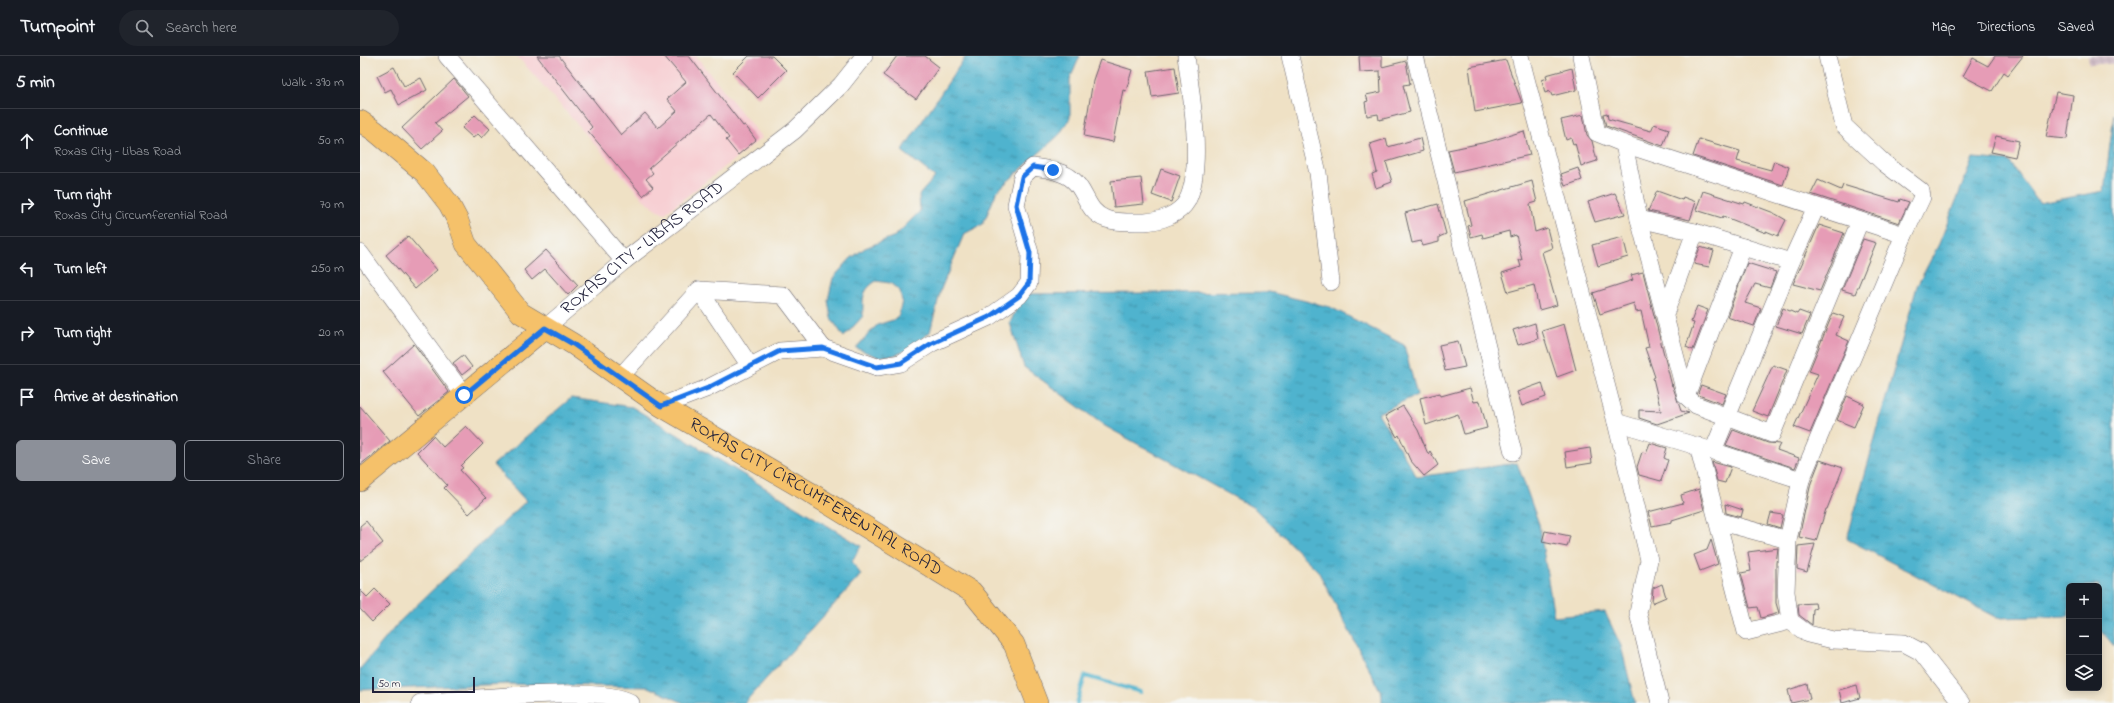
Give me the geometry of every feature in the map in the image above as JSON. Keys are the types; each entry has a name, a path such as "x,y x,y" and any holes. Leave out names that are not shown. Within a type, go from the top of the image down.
{"main road":[{"name":"ROXAS CITY CIRCUMFERENTIAL ROAD","path":"365,129 425,173 449,204 458,221 466,244 521,313 573,344 661,406 809,492 972,592 1014,644 1037,703"},
{"name":"ROXAS CITY – LIBAS ROAD","path":"360,481 545,328"}],"street":[{"path":"447,56 624,261"},
{"name":"ROXAS CITY – LIBAS ROAD","path":"545,328 624,261 795,130 841,85 864,56"},
{"path":"661,406 708,388 780,351 823,348 877,367 901,363 932,343 989,317 1019,296 1029,283 1030,253 1016,205 1022,177 1033,167 1053,170 1074,180 1091,208 1105,219 1153,222 1170,216 1186,201 1193,180 1196,139 1186,56"},
{"path":"1290,56 1318,173 1332,282"},
{"path":"1415,56 1513,452"},
{"path":"1520,56 1616,422 1649,560 1638,613 1660,703"},
{"path":"1581,56 1597,133 1624,144 1904,235"},
{"path":"1827,56 1844,126 1884,163 1922,191 1922,197 1904,235 1801,480 1788,540 1786,592 1790,621 1808,634 1833,640 1904,643 1921,652 1961,703"},
{"path":"1624,144 1639,219 1686,396 1696,405 1772,434 1860,221"},
{"path":"1790,621 1746,632 1718,521 1706,448 1726,417 1791,262 1816,207"},
{"path":"1639,219 1695,232 1791,262"},
{"path":"1665,314 1695,232"},
{"path":"1686,396 1743,247"},
{"path":"360,253 464,395"},
{"path":"699,290 783,295 823,348"},
{"path":"699,290 750,366"},
{"path":"620,377 699,290"},
{"path":"1616,422 1706,448 1801,480"},
{"path":"1718,521 1788,540"},
{"path":"420,703 537,695 575,694 610,696 631,703"}],"shaded area":[{"path":"517,56 696,56 762,138 664,214 643,199"},
{"path":"2088,56 2114,56 2114,64 2089,64"}],"water":[{"path":"966,56 1080,56 1070,79 1070,118 1059,135 997,191 983,224 964,234 941,289 930,332 912,348 895,355 878,357 856,348 877,325 893,320 899,315 902,301 900,291 890,283 876,281 871,285 865,292 863,316 844,337 831,318 828,300 833,278 850,259 865,248 895,236 920,211 919,195 935,177 902,151"},
{"path":"2114,114 2114,646 2102,632 2102,583 2066,583 2066,616 1997,618 1847,539 1917,286 1939,244 1973,158 2009,161 2039,203 2104,191"},
{"path":"1269,292 1330,307 1404,345 1417,395 1378,413 1417,477 1517,463 1539,524 1554,617 1605,612 1621,646 1635,703 1382,703 1382,694 1318,571 1254,508 1105,426 1024,367 1010,323 1023,294"},
{"path":"571,398 632,407 861,546 852,561 861,575 744,703 684,703 648,687 506,684 360,690 360,669 400,621 526,501 493,465"}],"building":[{"path":"537,56 559,56 621,135 645,113 658,128 677,111 667,99 686,82 664,56 689,56 743,126 745,125 756,140 738,155 726,140 729,138 711,114 649,168 653,173 646,179 653,187 643,196 588,131 592,127"},
{"path":"749,56 772,56 786,70 758,98 733,72"},
{"path":"897,56 925,56 939,67 916,99 883,75"},
{"path":"1359,56 1382,56 1382,67 1406,61 1410,84 1403,85 1410,112 1379,120 1378,114 1367,116 1365,102 1368,101 1366,95 1381,92 1380,71 1360,72"},
{"path":"1995,56 2023,56 2008,75 2004,72 1992,91 1963,76 1973,58 1988,66"},
{"path":"1100,60 1132,70 1126,91 1123,90 1113,142 1084,136 1093,80"},
{"path":"1506,60 1522,103 1475,112 1469,67"},
{"path":"394,67 404,86 421,78 427,90 399,105 391,89 385,92 377,76"},
{"path":"1175,67 1179,93 1152,97 1148,71"},
{"path":"1572,68 1576,90 1552,96 1550,91 1545,93 1542,80 1547,78 1546,75"},
{"path":"454,79 468,96 435,123 442,131 422,149 402,128"},
{"path":"2056,92 2073,95 2067,139 2046,137"},
{"path":"1607,113 1608,119 1651,131 1654,124 1669,129 1663,146 1606,126 1603,114"},
{"path":"475,115 490,129 482,138 478,134 473,138 462,128"},
{"path":"1583,115 1587,135 1592,141 1597,161 1581,166 1575,143 1573,144 1571,138 1566,140 1561,120"},
{"path":"1524,131 1530,155 1454,172 1448,150 1487,142"},
{"path":"1996,136 2019,141 2015,157 1991,152"},
{"path":"1420,138 1423,151 1386,162 1392,182 1376,188 1372,174 1377,172 1370,144 1386,139 1388,147"},
{"path":"1699,139 1740,151 1737,161 1771,170 1774,161 1789,167 1783,185 1693,156"},
{"path":"1578,168 1582,180 1565,186 1561,174"},
{"path":"1161,169 1180,176 1171,202 1152,195"},
{"path":"1141,178 1144,204 1114,207 1111,181"},
{"path":"1818,180 1841,190 1843,185 1899,202 1900,199 1909,202 1899,223 1811,194"},
{"path":"1532,181 1537,202 1530,204 1535,232 1547,228 1552,248 1542,252 1557,305 1539,310 1534,285 1508,292 1502,273 1521,267 1519,260 1522,260 1516,235 1510,237 1509,231 1483,238 1482,234 1471,237 1468,226 1471,225 1465,201"},
{"path":"1657,191 1682,200 1683,197 1696,202 1690,220 1648,211"},
{"path":"1703,191 1744,204 1745,202 1774,213 1786,220 1778,236 1766,231 1766,233 1723,216 1722,218 1696,210"},
{"path":"1615,193 1625,214 1595,222 1588,202"},
{"path":"1438,204 1446,234 1439,237 1439,242 1423,246 1421,241 1412,243 1405,213"},
{"path":"1819,225 1844,233 1820,291 1793,284"},
{"path":"408,236 437,270 415,289 386,255"},
{"path":"1623,237 1628,257 1598,266 1592,245"},
{"path":"1863,239 1876,243 1855,294 1842,290"},
{"path":"1700,247 1714,251 1709,267 1694,264"},
{"path":"546,250 578,285 568,295 545,269 532,280 524,270"},
{"path":"1747,263 1776,272 1770,288 1755,284 1745,303 1761,308 1754,326 1727,317"},
{"path":"1643,272 1672,386 1672,384 1681,411 1689,413 1657,424 1639,418 1639,410 1661,411 1653,378 1655,377 1645,348 1649,347 1641,311 1636,312 1634,303 1600,314 1593,293 1633,280 1631,275"},
{"path":"1697,306 1708,310 1693,350 1686,347 1694,323 1691,322"},
{"path":"1783,308 1797,314 1799,311 1810,315 1802,334 1776,326"},
{"path":"1833,313 1844,317 1836,335 1849,341 1810,433 1794,427 1818,374 1809,371"},
{"path":"1535,323 1538,339 1518,345 1513,330"},
{"path":"1564,324 1576,370 1557,377 1542,331"},
{"path":"1458,341 1465,367 1445,371 1439,345"},
{"path":"414,344 449,392 419,416 383,372"},
{"path":"463,355 472,367 462,375 453,363"},
{"path":"1773,365 1787,370 1768,417 1752,411"},
{"path":"1542,383 1546,397 1522,406 1517,392"},
{"path":"1701,385 1726,394 1722,404 1701,396 1698,393"},
{"path":"1470,388 1474,402 1480,401 1487,428 1464,434 1458,414 1426,425 1420,398 1440,393 1441,396"},
{"path":"1847,396 1864,404 1854,427 1837,420"},
{"path":"360,406 390,441 360,465"},
{"path":"1403,406 1418,430 1428,454 1430,451 1438,465 1424,476 1410,460 1399,435 1397,437 1385,416"},
{"path":"466,426 483,444 461,466 463,468 460,470 486,498 469,514 444,488 447,485 417,452 433,436 443,447"},
{"path":"1733,430 1768,443 1780,444 1777,450 1799,458 1795,468 1726,445"},
{"path":"1650,443 1667,448 1664,458 1668,460 1661,481 1639,475 1637,467 1642,452 1646,453"},
{"path":"1590,448 1592,463 1567,467 1565,452"},
{"path":"1820,460 1843,468 1826,509 1816,541 1799,537 1811,483"},
{"path":"1712,462 1731,467 1725,483 1717,481"},
{"path":"1699,489 1704,510 1672,520 1672,522 1652,526 1648,512 1683,503 1681,495"},
{"path":"1725,504 1743,510 1741,517 1726,513"},
{"path":"1771,513 1783,515 1780,528 1768,524"},
{"path":"366,521 383,543 360,561 360,526"},
{"path":"1545,531 1570,536 1567,547 1542,542"},
{"path":"1711,540 1718,564 1700,571 1694,555 1707,550"},
{"path":"1815,544 1807,572 1797,569 1798,546"},
{"path":"1778,548 1776,563 1776,603 1779,613 1761,618 1758,607 1750,608 1741,573 1751,571 1748,552"},
{"path":"1662,584 1666,597 1652,603 1653,588"},
{"path":"375,589 390,604 372,622 360,609 360,590 367,597"},
{"path":"1815,603 1816,608 1813,609 1812,625 1799,615 1798,604"},
{"path":"1807,684 1810,699 1791,703 1788,690"},
{"path":"1857,685 1860,698 1842,703 1839,690"}],"waterway":[{"path":"1077,703 1085,676 1141,692"}],"route":[{"path":"464,395 545,328 596,359 661,406 708,388 780,351 823,348 877,367 901,363 932,343 989,317 1019,296 1029,283 1030,253 1016,205 1022,177 1033,167 1053,170"}]}
